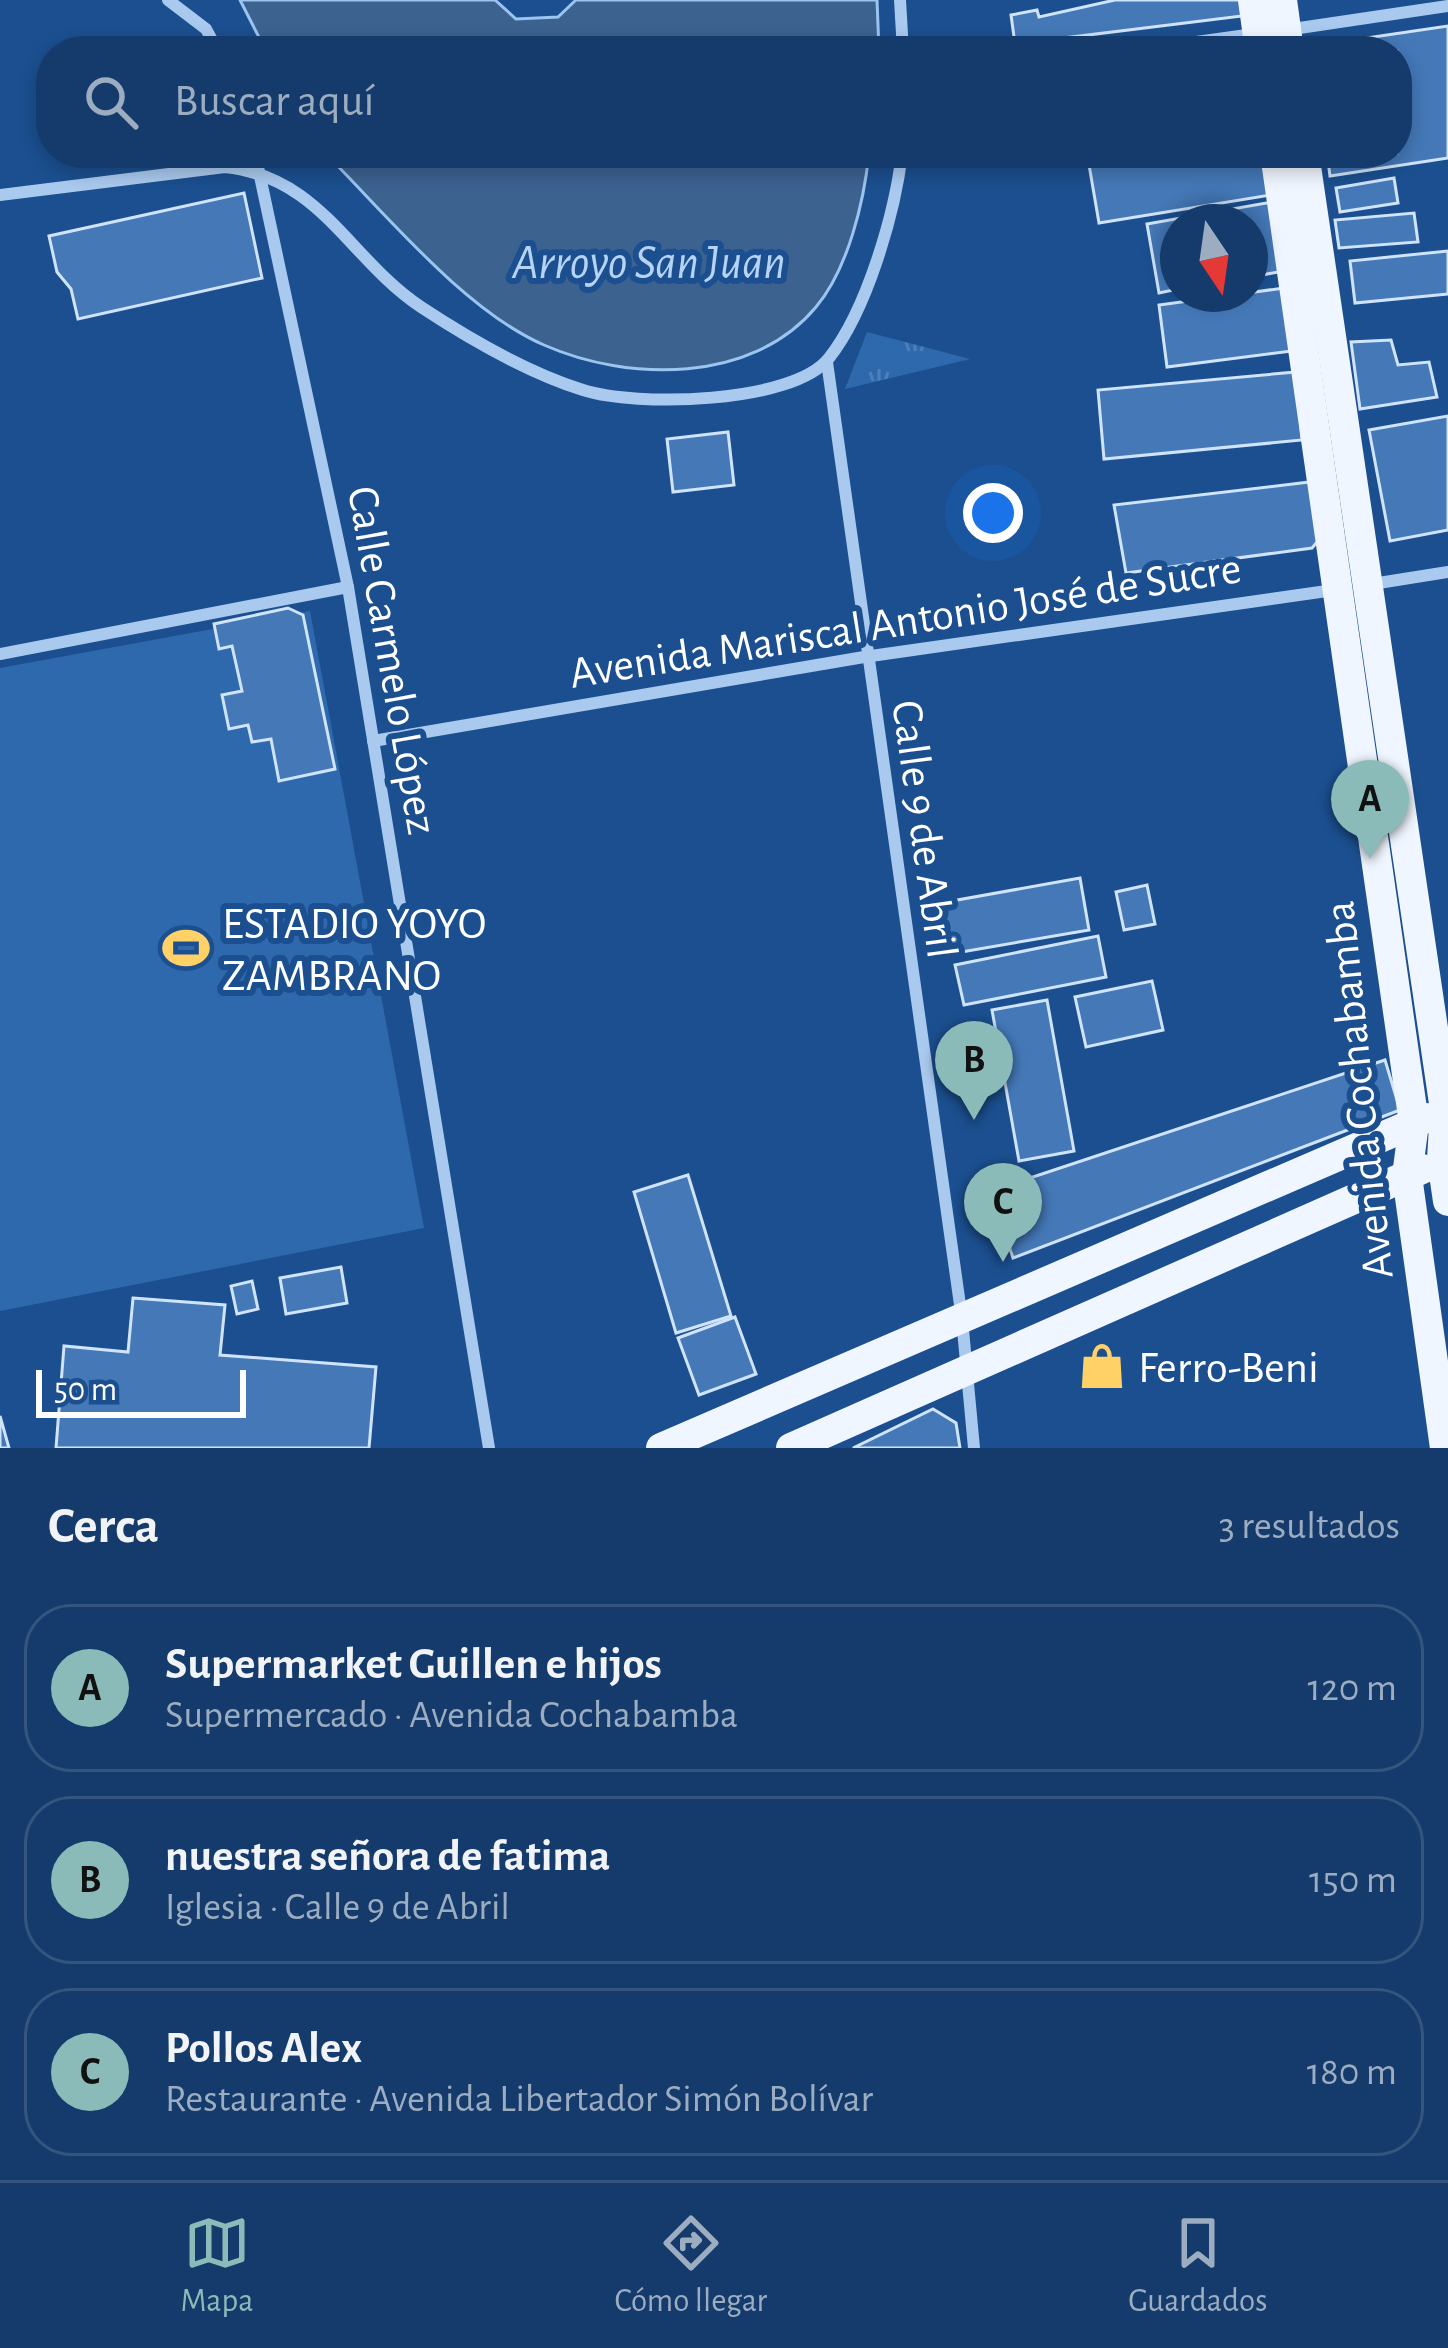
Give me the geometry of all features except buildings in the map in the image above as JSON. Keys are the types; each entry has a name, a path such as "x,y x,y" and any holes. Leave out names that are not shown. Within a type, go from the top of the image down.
{"main road":[{"path":"1253,0 1275,33"},
{"name":"Avenida Cochabamba","path":"1278,168 1446,1109 1448,1201"},
{"name":"Avenida Cochabamba","path":"1306,168 1414,1123 1408,1176 1445,1448"},
{"path":"662,1448 1446,1109"},
{"path":"791,1448 1445,1159"}],"street":[{"path":"169,0 210,36"},
{"path":"900,0 902,36"},
{"path":"1275,33 1448,6"},
{"path":"0,195 217,168"},
{"path":"234,168 262,171 319,208 416,304 501,356 586,392 696,400 762,393 827,362 847,327 894,209 900,168"},
{"name":"Calle Carmelo López","path":"261,168 348,587 489,1448"},
{"name":"Calle 9 de Abril","path":"827,362 864,657 962,1319 974,1448"},
{"name":"Avenida Mariscal Antonio José de Sucre","path":"373,741 864,657 1448,572"},
{"path":"0,654 348,587"}],"green space":[{"path":"867,332 970,359 845,389"},
{"name":"ESTADIO YOYO ZAMBRANO","path":"310,611 424,1228 0,1311 0,668"}],"water":[{"path":"240,0 495,0 516,19 558,17 576,0 877,0 878,36 258,36"},
{"name":"Arroyo San Juan","path":"340,168 867,168 853,234 837,274 816,307 758,351 724,363 650,370 577,357 514,329 428,259"}],"place":[{"name":"Supermarket Guillen e hijos","path":"1370,859"},
{"name":"ESTADIO YOYO ZAMBRANO","path":"186,948"},
{"name":"nuestra señora de fatima","path":"974,1120"},
{"name":"Pollos Alex","path":"1003,1262"},
{"name":"Ferro-Beni","path":"1102,1366"}]}
